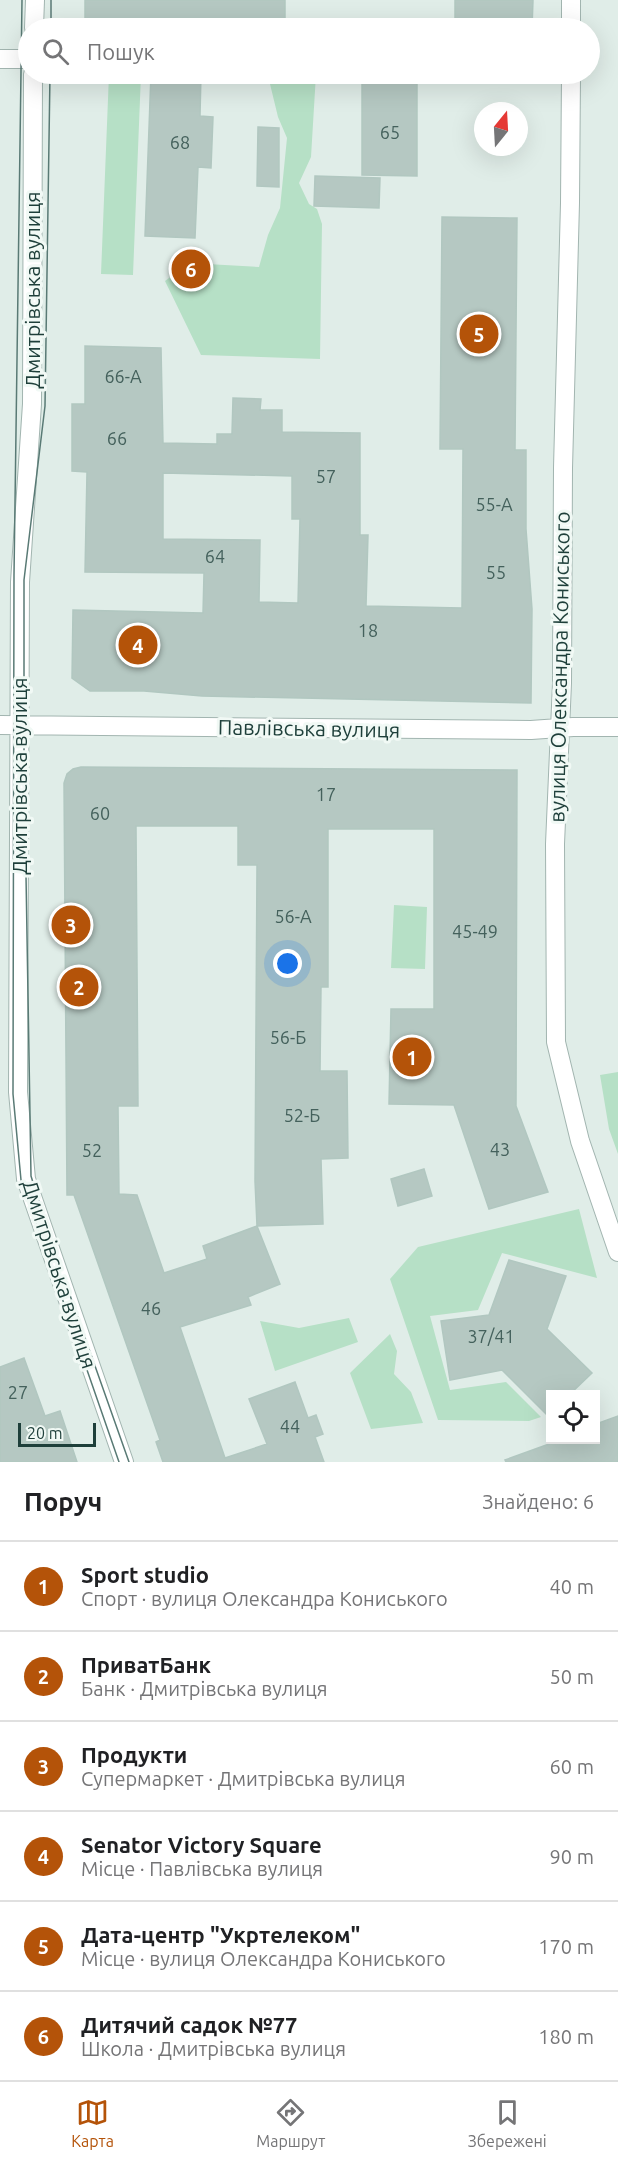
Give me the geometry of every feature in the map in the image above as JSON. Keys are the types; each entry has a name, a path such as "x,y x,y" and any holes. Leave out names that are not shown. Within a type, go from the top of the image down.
{"street":[{"path":"34,18 35,0"},
{"path":"571,0 571,18"},
{"path":"0,59 18,59"},
{"name":"Дмитрівська вулиця","path":"33,84 32,404 20,582 18,1092 26,1179 124,1462"},
{"name":"вулиця Олександра Кониського","path":"571,84 563,468 562,683 555,856 556,1042 580,1141 618,1252"},
{"name":"Павлівська вулиця","path":"0,725 531,730 618,727"}],"green space":[{"path":"109,84 141,84 133,275 101,274"},
{"path":"270,84 315,84 311,157 299,183 309,204 317,209 322,224 320,359 201,355 165,281 189,263 259,267 268,235 280,208 287,138 278,117"},
{"path":"394,905 427,907 425,969 391,968"},
{"path":"618,1072 618,1154 609,1129 600,1075"},
{"path":"579,1209 597,1278 502,1253 478,1310 430,1316 450,1390 506,1382 541,1417 529,1421 438,1420 390,1279 418,1247"},
{"path":"349,1318 358,1342 275,1371 260,1321 299,1328"},
{"path":"390,1334 397,1351 394,1374 411,1392 423,1423 371,1429 350,1373"}],"building":[{"path":"85,0 285,0 285,18 85,18"},
{"path":"455,0 533,0 532,18 455,18"},
{"path":"151,84 201,84 200,116 213,117 211,168 198,167 195,238 145,236"},
{"path":"362,84 417,84 417,176 362,175"},
{"path":"258,127 279,128 279,187 257,186"},
{"path":"315,176 380,178 379,208 314,206"},
{"path":"442,217 517,218 515,450 526,450 526,529 532,609 531,703 202,696 144,691 90,691 72,678 73,610 203,613 204,573 85,572 87,472 72,471 72,404 85,404 85,346 161,348 163,443 217,444 217,434 232,434 233,398 261,399 260,410 282,410 282,432 360,433 360,535 368,535 366,606 462,608 463,449 440,449","holes":["163,473 292,476 292,519 300,519 298,603 259,602 260,540 163,539"]},
{"path":"81,767 517,770 516,1106 548,1192 489,1209 454,1105 389,1104 391,1009 434,1009 434,829 328,829 328,987 321,987 320,1071 347,1071 348,1158 321,1159 323,1224 257,1226 280,1284 248,1297 251,1305 180,1327 225,1458 267,1444 249,1399 295,1382 308,1418 316,1415 323,1434 315,1437 324,1462 163,1462 156,1442 160,1440 74,1195 67,1195 64,783 67,774","holes":["136,826 238,826 238,865 257,865 255,1181 257,1226 203,1246 207,1259 164,1273 137,1195 119,1194 118,1106 138,1106"]},
{"path":"424,1169 432,1196 398,1206 391,1179"},
{"path":"509,1260 566,1276 547,1329 592,1373 574,1390 546,1390 546,1414 502,1370 450,1380 441,1321 489,1315"},
{"path":"24,1358 45,1416 60,1411 77,1462 0,1462 0,1367"},
{"path":"618,1416 618,1462 506,1462 505,1460 549,1444 600,1444 600,1423"}],"tram line":[{"path":"22,0 22,18"},
{"path":"51,0 51,18"},
{"path":"21,84 14,575 13,1094 21,1180 119,1462"},
{"path":"50,84 45,406 24,580 24,755 31,1176 53,1247"},
{"path":"66,1284 129,1462"}],"place":[{"name":"Дитячий садок №77","path":"191,269"},
{"name":"Дата-центр \"Укртелеком\"","path":"479,334"},
{"name":"Senator Victory Square","path":"138,645"},
{"name":"Продукти","path":"71,925"},
{"name":"ПриватБанк","path":"79,987"},
{"name":"Sport studio","path":"412,1057"}]}
